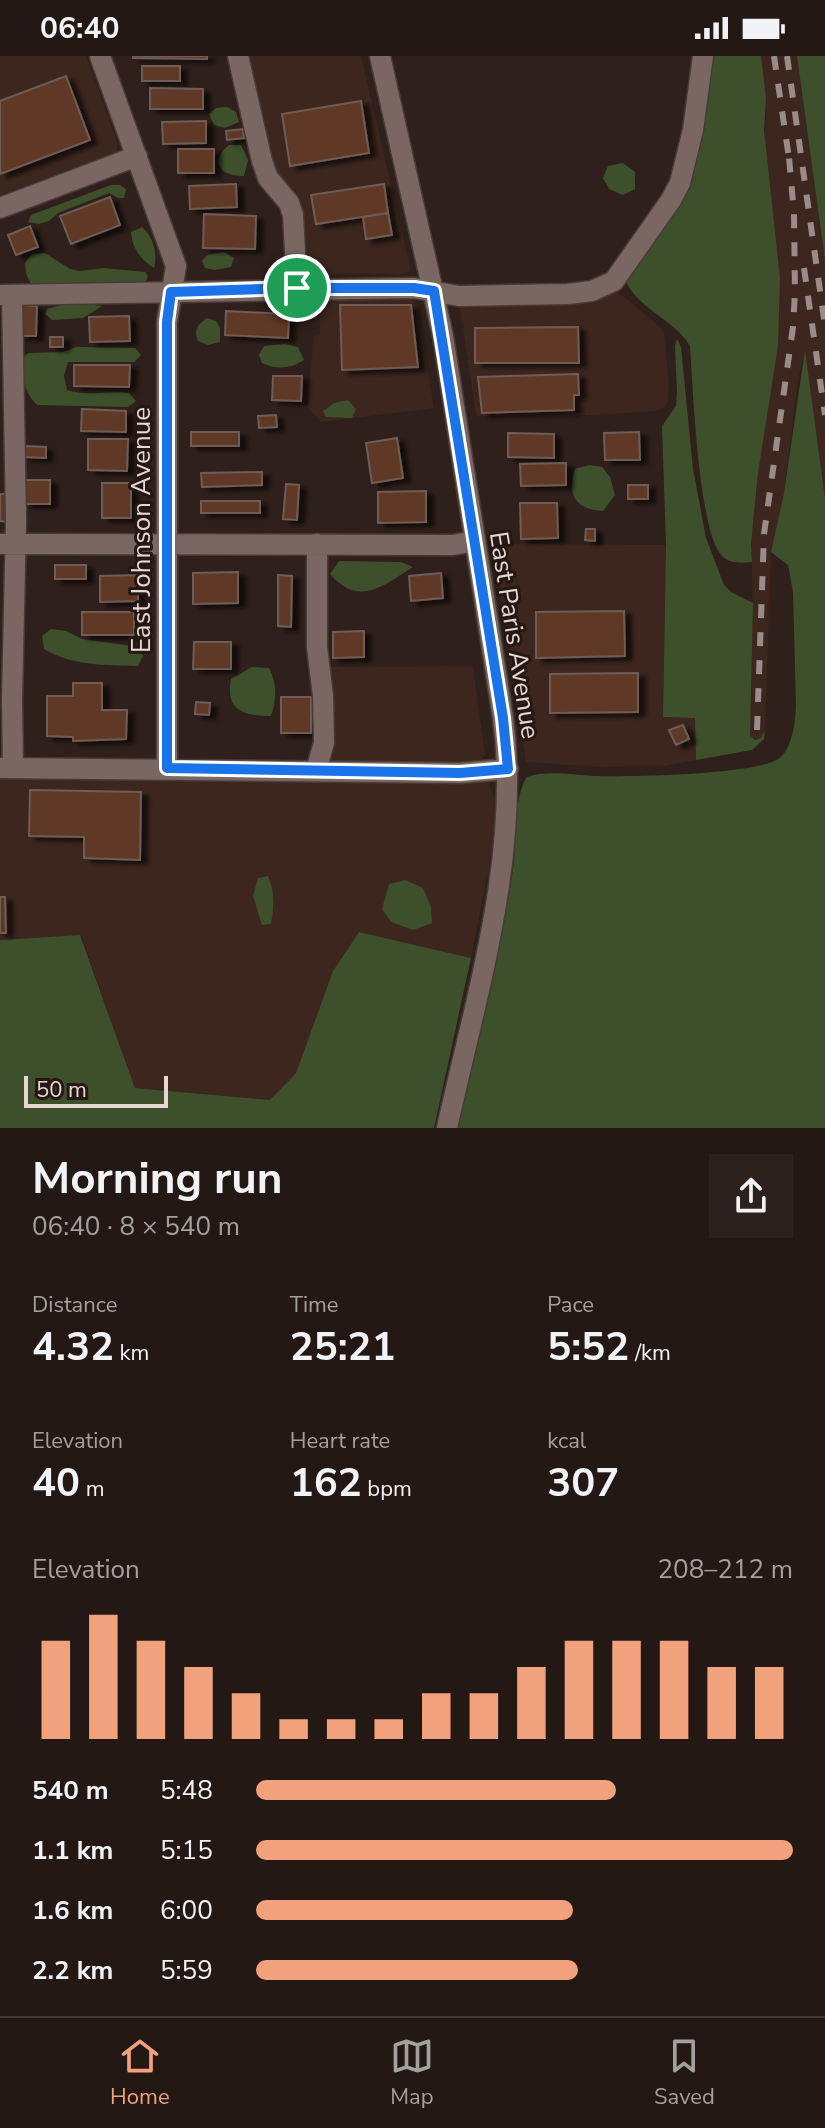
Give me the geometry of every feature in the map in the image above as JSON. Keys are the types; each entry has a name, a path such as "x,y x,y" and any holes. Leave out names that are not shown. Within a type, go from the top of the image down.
{"street":[{"name":"East Johnson Avenue","path":"100,56 176,266 167,322 167,768"},
{"path":"238,56 262,161 268,178 289,203 293,215 297,288"},
{"name":"East Paris Avenue","path":"380,56 434,291 508,769 503,861 447,1128"},
{"path":"508,769 460,773 6,768 6,295 297,288 414,288 459,296 592,291 614,281 632,259 680,183 693,130 703,56"},
{"path":"0,208 137,156"},
{"path":"8,544 453,545 475,541"},
{"path":"316,770 324,743 323,696 317,647 317,544"}],"shaded area":[{"path":"0,56 86,56 118,144 116,152 0,195"},
{"path":"242,56 361,56 411,271 404,274 302,273"},
{"path":"761,56 797,56 825,260 825,498 805,353 798,380 784,493 771,552 765,730 761,738 755,740 750,735 749,724 753,603 751,544 758,473 766,98"},
{"path":"617,291 664,333 669,383 665,407 656,411 593,415 476,416 460,307 572,302"},
{"path":"410,298 417,304 434,408 321,422 307,407 314,336 320,335 320,299"},
{"path":"494,545 666,545 663,717 695,718 696,760 664,766 599,767 526,762"},
{"path":"473,666 485,755 477,762 469,765 325,762 322,667"},
{"path":"0,776 487,779 497,804 493,845 471,958 359,932 333,971 296,1073 270,1100 135,1088 81,935 0,940"}],"green space":[{"path":"709,56 761,56 766,98 764,130 780,278 778,346 758,473 752,562 740,563 722,556 707,518 698,457 690,346 676,329 632,292 626,282 669,218"},
{"path":"797,56 825,56 825,260"},
{"path":"227,107 236,112 239,122 225,128 214,125 209,114 216,108"},
{"path":"229,145 241,145 248,160 244,176 229,174 220,167 219,157"},
{"path":"623,163 635,172 635,189 623,195 609,189 603,178 608,166"},
{"path":"111,185 126,189 124,198 109,193 58,213 49,221 39,224 28,222 31,215"},
{"path":"142,227 154,246 154,268 141,257 133,243 131,232"},
{"path":"224,252 234,258 231,267 205,268 202,261 207,255"},
{"path":"45,253 70,269 103,268 145,272 148,276 145,283 31,284 25,263 32,254"},
{"path":"71,302 102,306 83,318 52,320 45,314 47,309"},
{"path":"207,318 216,321 220,328 220,342 208,345 198,341 197,328"},
{"path":"677,339 681,347 693,469 706,538 724,585 753,603 750,735 755,740 761,738 765,730 764,739 752,750 696,760 695,718 663,717 666,545 662,426 676,406"},
{"path":"285,344 298,347 304,360 283,368 262,363 259,355 264,346"},
{"path":"77,347 135,348 141,355 134,362 68,362 64,376 67,390 129,393 136,401 128,407 37,405 24,383 23,357 29,353 63,352"},
{"path":"805,350 825,498 825,1128 458,1128 503,929 514,862 519,796 527,777 551,773 594,776 692,774 748,768 781,757 791,740 796,706 793,592 788,565 771,552 784,493"},
{"path":"348,400 356,409 352,418 326,417 323,411 334,403"},
{"path":"589,465 602,467 610,477 615,495 603,511 580,504 573,494 575,469"},
{"path":"339,561 401,562 413,567 382,586 361,591 351,590 330,574"},
{"path":"51,629 66,631 82,639 139,647 143,656 138,666 90,664 66,659 44,649 42,636"},
{"path":"252,667 269,668 272,674 275,691 271,716 245,713 234,705 231,698 231,679"},
{"path":"268,876 273,894 273,912 271,924 262,925 253,896 258,878"},
{"path":"405,880 423,888 431,907 432,923 413,930 391,922 382,909 389,884"},
{"path":"359,932 471,958 434,1128 0,1128 0,940 80,935 135,1088 270,1100 296,1073 333,971"}],"building":[{"path":"207,56 207,59 133,58"},
{"path":"142,66 180,66 180,81 142,81"},
{"path":"66,76 90,140 0,174 0,101"},
{"path":"150,88 203,89 203,109 150,109"},
{"path":"361,101 369,153 290,166 282,114"},
{"path":"206,121 206,143 163,144 162,122"},
{"path":"243,129 244,138 227,140 226,131"},
{"path":"178,149 214,149 214,173 178,173"},
{"path":"236,184 237,207 190,209 189,186"},
{"path":"384,184 388,213 316,224 311,195"},
{"path":"110,197 120,225 71,244 60,216"},
{"path":"388,213 392,235 366,239 363,217"},
{"path":"204,214 256,216 255,249 203,248"},
{"path":"30,226 38,247 16,255 8,235"},
{"path":"22,305 37,306 36,336 20,336"},
{"path":"340,305 411,305 418,367 342,370"},
{"path":"226,311 289,314 288,338 225,335"},
{"path":"129,316 130,341 90,342 89,317"},
{"path":"578,327 579,363 475,363 475,328"},
{"path":"50,337 63,337 63,347 50,347"},
{"path":"74,365 130,365 129,387 74,386"},
{"path":"578,374 579,395 574,395 574,410 482,413 478,377"},
{"path":"273,376 302,376 301,401 272,400"},
{"path":"82,409 126,411 126,432 81,431"},
{"path":"276,415 277,427 259,428 258,416"},
{"path":"191,432 239,432 239,446 191,446"},
{"path":"639,432 640,460 605,460 604,433"},
{"path":"508,433 554,434 554,458 508,457"},
{"path":"397,438 403,478 372,483 366,443"},
{"path":"88,439 128,439 127,471 88,470"},
{"path":"24,446 46,447 46,458 23,457"},
{"path":"566,463 566,485 521,486 520,464"},
{"path":"262,472 262,485 202,487 201,473"},
{"path":"25,480 50,480 50,504 25,504"},
{"path":"102,483 131,483 131,518 102,518"},
{"path":"286,484 299,485 297,520 283,519"},
{"path":"628,485 648,485 648,499 628,499"},
{"path":"426,491 426,522 378,523 378,492"},
{"path":"0,494 9,494 9,522 0,521"},
{"path":"201,501 260,501 260,513 201,513"},
{"path":"520,503 557,503 558,538 521,539"},
{"path":"586,529 595,529 595,541 585,540"},
{"path":"55,565 86,565 86,579 55,579"},
{"path":"238,572 238,603 193,604 193,573"},
{"path":"441,573 443,598 411,601 409,576"},
{"path":"138,575 138,601 100,602 100,576"},
{"path":"278,575 292,576 291,627 278,626"},
{"path":"624,611 625,656 536,658 536,612"},
{"path":"82,612 134,612 134,635 82,635"},
{"path":"364,631 364,657 333,658 333,632"},
{"path":"194,642 231,642 231,669 193,669"},
{"path":"638,673 638,712 550,713 550,674"},
{"path":"73,683 102,683 102,710 127,710 126,739 73,741 73,737 47,736 47,696 73,696"},
{"path":"281,697 311,697 311,733 281,733"},
{"path":"196,702 210,703 209,715 195,714"},
{"path":"683,725 689,739 676,745 669,730"},
{"path":"30,790 141,792 140,860 84,858 84,837 29,836"},
{"path":"0,897 5,897 6,933 0,933"}],"railway":[{"path":"774,56 790,165"},
{"path":"787,56 825,326"},
{"path":"757,730 764,534 793,327 795,292 794,214 789,157"},
{"path":"804,268 825,415"}],"route":[{"path":"297,288 414,288 434,291 503,718 508,769 460,773 167,768 167,322 171,292 297,288"}]}
